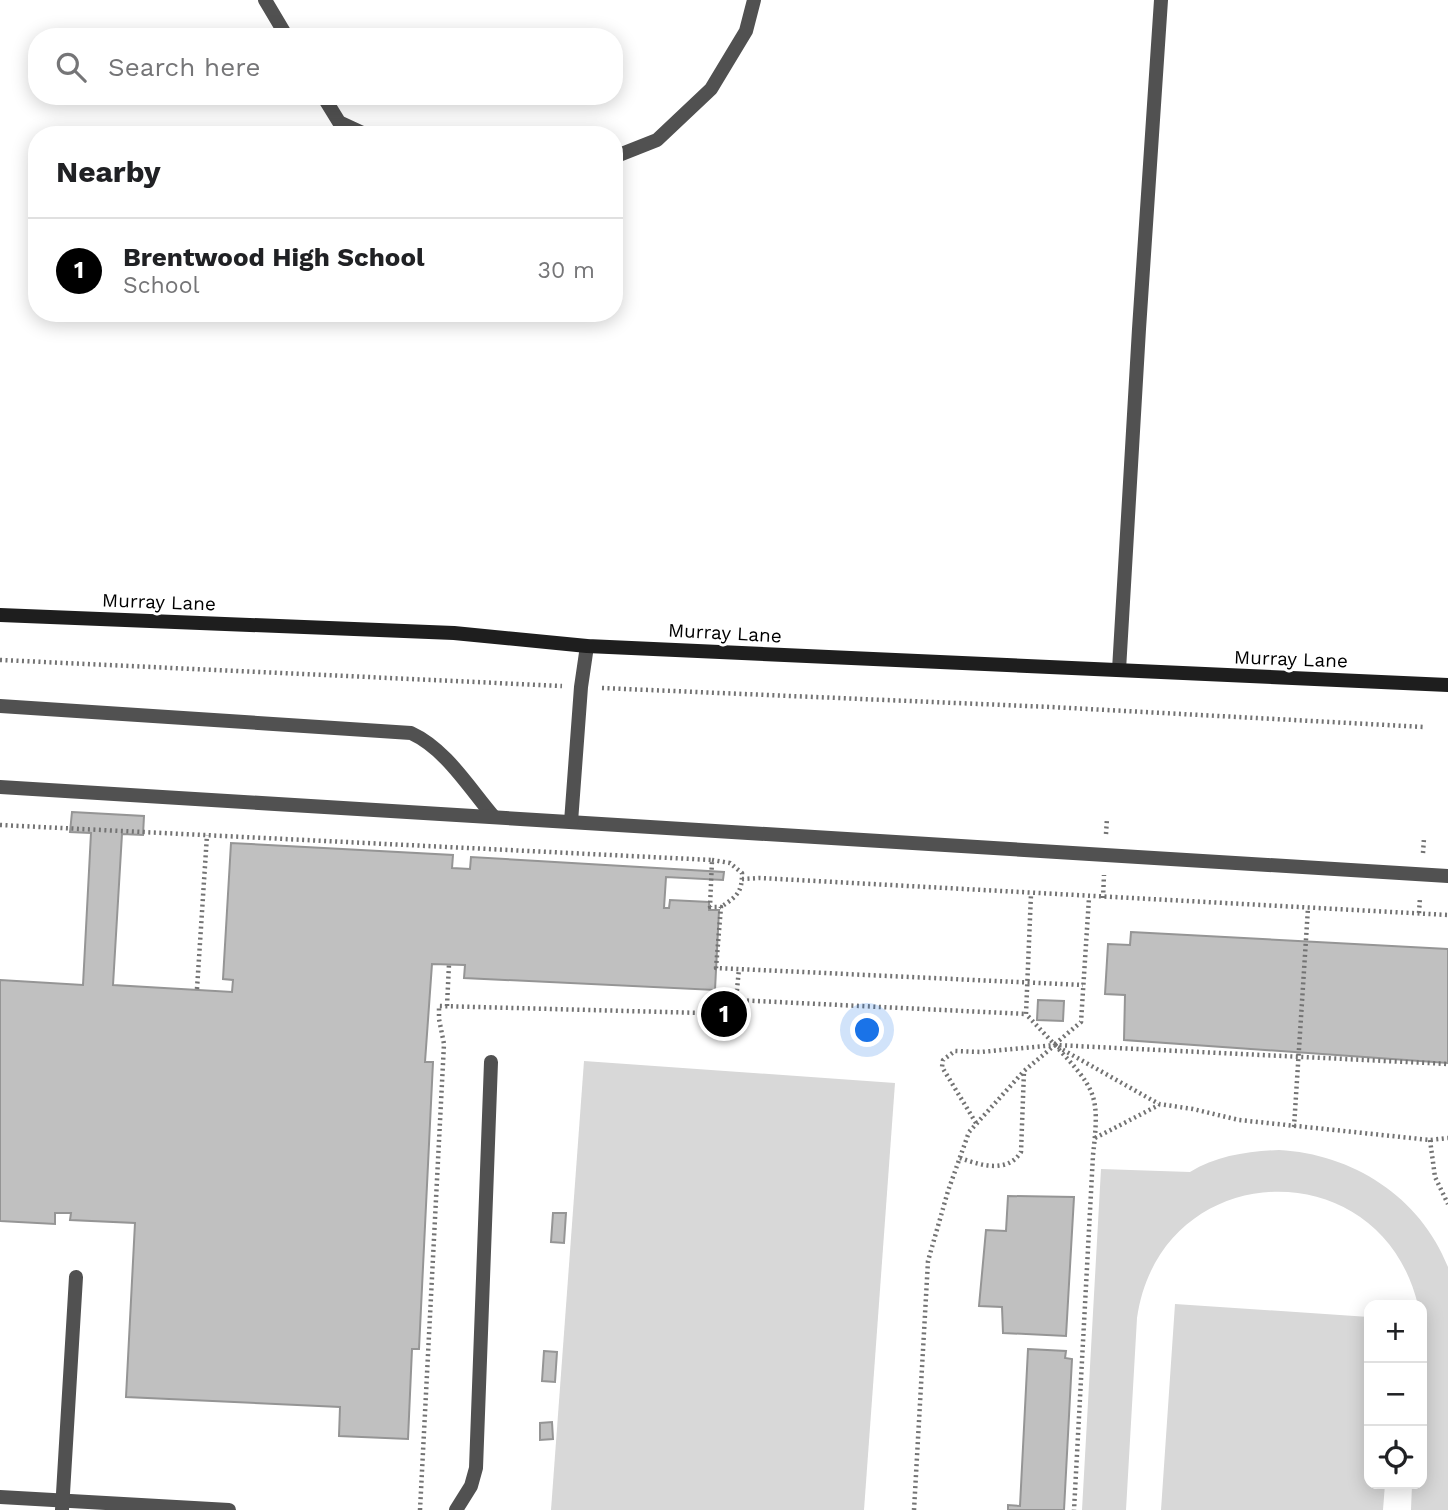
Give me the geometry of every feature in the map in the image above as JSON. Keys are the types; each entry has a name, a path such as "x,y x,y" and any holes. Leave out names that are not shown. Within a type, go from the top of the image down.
{"main road":[{"name":"Murray Lane","path":"0,615 454,633 587,646 1448,685"}],"street":[{"path":"265,0 282,28"},
{"path":"623,153 657,140 711,89 746,31 754,0"},
{"path":"1119,670 1161,0"},
{"path":"329,105 339,122 348,126"},
{"path":"571,822 581,687 587,646"},
{"path":"0,706 411,733 423,738 439,751 494,817"},
{"path":"0,787 1448,876"},
{"path":"456,1510 471,1486 476,1468 492,1062"},
{"path":"62,1505 75,1277"},
{"path":"0,1497 62,1505 229,1510"}],"path":[{"path":"0,660 1051,707 1424,727"},
{"path":"0,825 712,860 730,863 742,873 742,886 735,897 721,907 710,906 712,860"},
{"path":"197,989 207,835"},
{"path":"742,879 1448,915"},
{"path":"1026,1014 1031,894"},
{"path":"914,1510 928,1261 969,1132 1024,1071 1081,1022 1089,898"},
{"path":"721,907 716,968 1083,985"},
{"path":"1293,1127 1308,908"},
{"path":"447,1006 449,964"},
{"path":"736,1000 1026,1014 1087,1079 1094,1097 1097,1117 1074,1510"},
{"path":"1055,1045 1159,1104 1193,1109 1239,1121 1430,1140 1448,1138"},
{"path":"976,1123 942,1067 947,1055 955,1052 1055,1045 1448,1064"},
{"path":"960,1158 981,1165 1000,1166 1016,1161 1021,1152 1024,1071"},
{"path":"1095,1139 1159,1104"},
{"path":"1430,1140 1435,1177 1448,1204"}],"shaded area":[{"path":"584,1061 895,1083 864,1510 551,1510"},
{"path":"1279,1150 1306,1153 1357,1170 1380,1183 1401,1200 1420,1219 1436,1242 1448,1267 1448,1510 1411,1510 1412,1489 1427,1489 1427,1300 1416,1300 1396,1254 1361,1218 1318,1197 1272,1192 1226,1201 1185,1226 1154,1265 1137,1318 1126,1510 1082,1510 1101,1169 1190,1172 1233,1155"},
{"path":"1175,1304 1364,1317 1364,1489 1385,1489 1383,1510 1161,1510"}],"building":[{"path":"72,812 144,816 143,835 122,834 113,985 232,992 233,980 223,979 231,843 453,855 452,868 470,869 471,857 724,872 723,880 666,877 664,908 669,908 670,900 709,902 709,910 719,910 715,990 464,978 465,965 432,964 425,1062 433,1062 419,1349 412,1349 408,1439 339,1436 340,1407 126,1397 135,1223 70,1220 71,1213 55,1213 55,1224 0,1221 0,980 83,985 91,833 70,832"},
{"path":"1131,932 1448,949 1448,1063 1124,1040 1125,995 1105,994 1108,944 1130,945"},
{"path":"1038,1000 1064,1001 1063,1021 1037,1020"},
{"path":"1008,1196 1074,1197 1066,1336 1003,1333 1002,1307 979,1306 986,1230 1006,1231"},
{"path":"553,1213 566,1213 564,1243 551,1242"},
{"path":"1028,1349 1066,1351 1065,1358 1072,1359 1064,1510 1008,1510 1008,1505 1020,1506"},
{"path":"544,1351 557,1352 555,1382 542,1381"},
{"path":"552,1422 553,1439 540,1440 540,1423"}],"place":[{"name":"Brentwood High School","path":"724,1014"}]}
